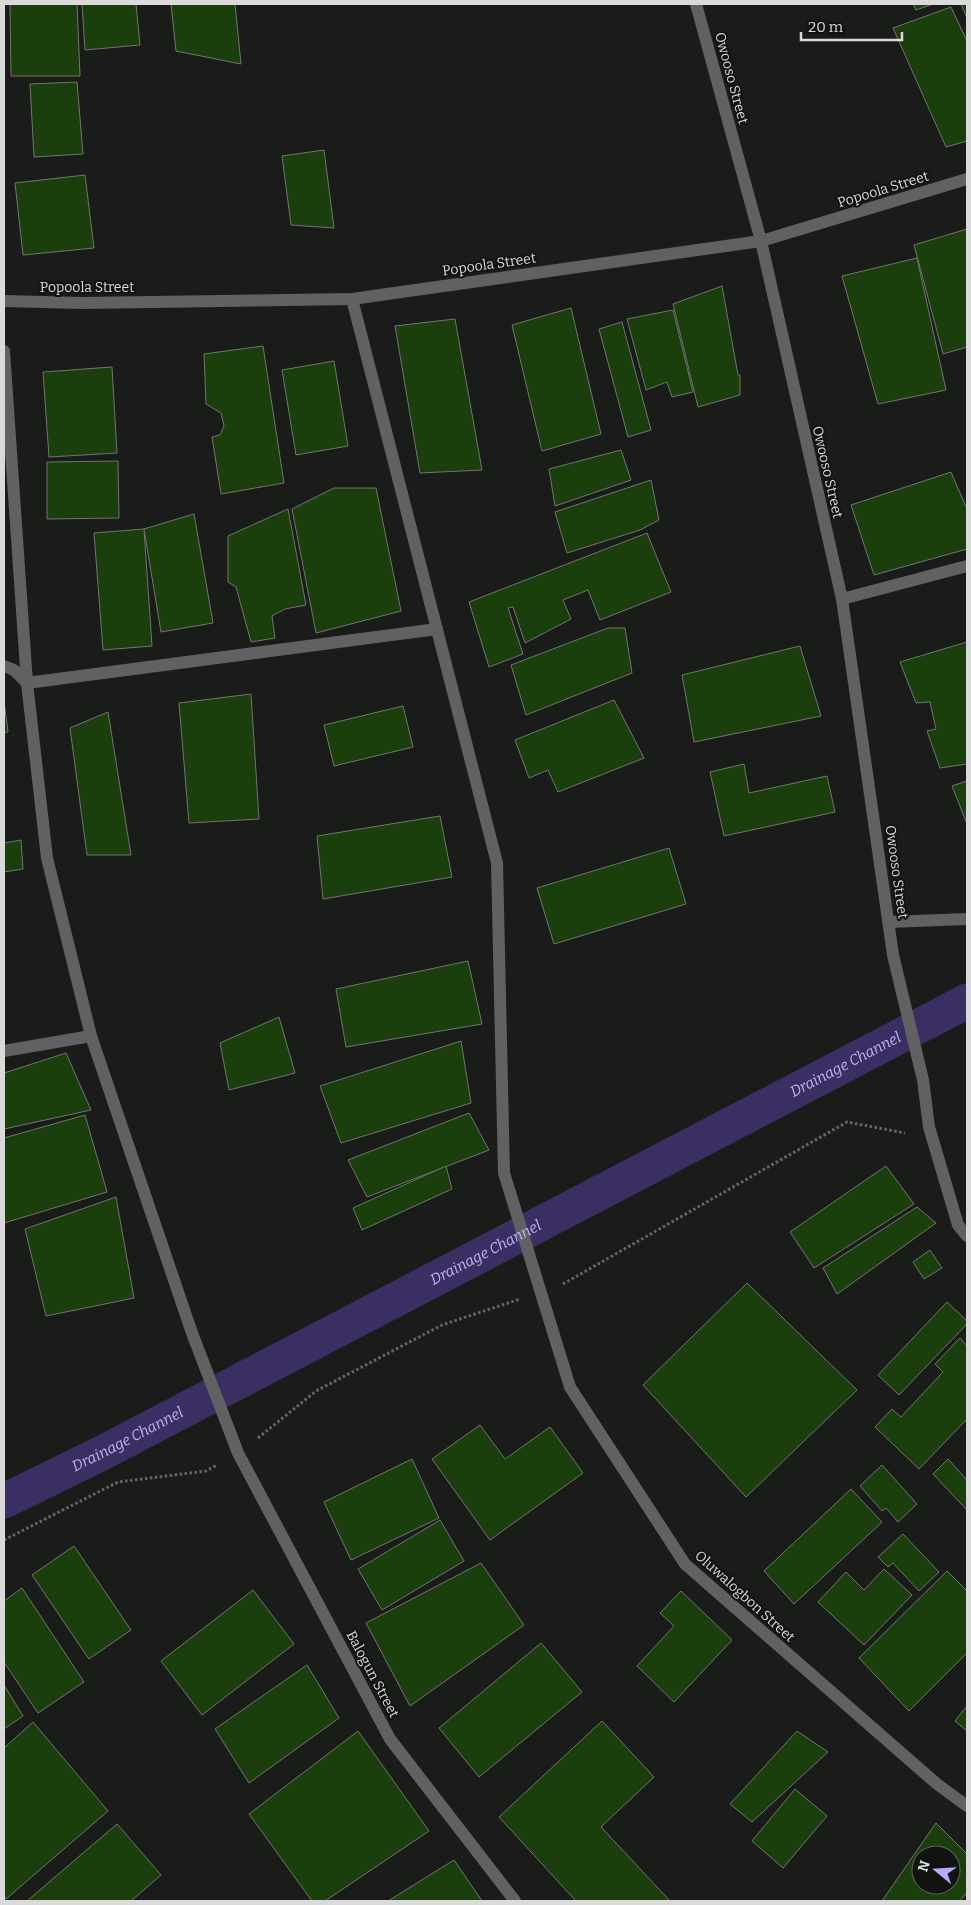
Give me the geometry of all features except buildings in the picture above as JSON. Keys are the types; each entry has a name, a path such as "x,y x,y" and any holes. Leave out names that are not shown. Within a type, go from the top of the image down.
{"street":[{"name":"Owooso Street","path":"696,4 761,241 842,599 893,955 923,1080 929,1127 958,1225 967,1236"},
{"name":"Popoola Street","path":"4,301 81,304 352,299 761,241 967,179"},
{"name":"Oluwalogbon Street","path":"352,299 497,864 504,1174 570,1387 685,1564 930,1777 967,1806"},
{"name":"Balogun Street","path":"4,351 27,683 48,858 91,1036 192,1333 236,1448 390,1739 515,1901"},
{"path":"842,599 967,566"},
{"path":"4,666 14,670 27,683 437,629"},
{"path":"889,922 967,919"},
{"path":"4,1051 91,1036"}],"path":[{"path":"4,1540 118,1482 206,1470 316,1391 349,1373 442,1325 506,1303 542,1294 580,1276 847,1122 906,1133 929,1127"}],"waterway":[{"name":"Drainage Channel","path":"4,1501 102,1453 967,1001"}]}
